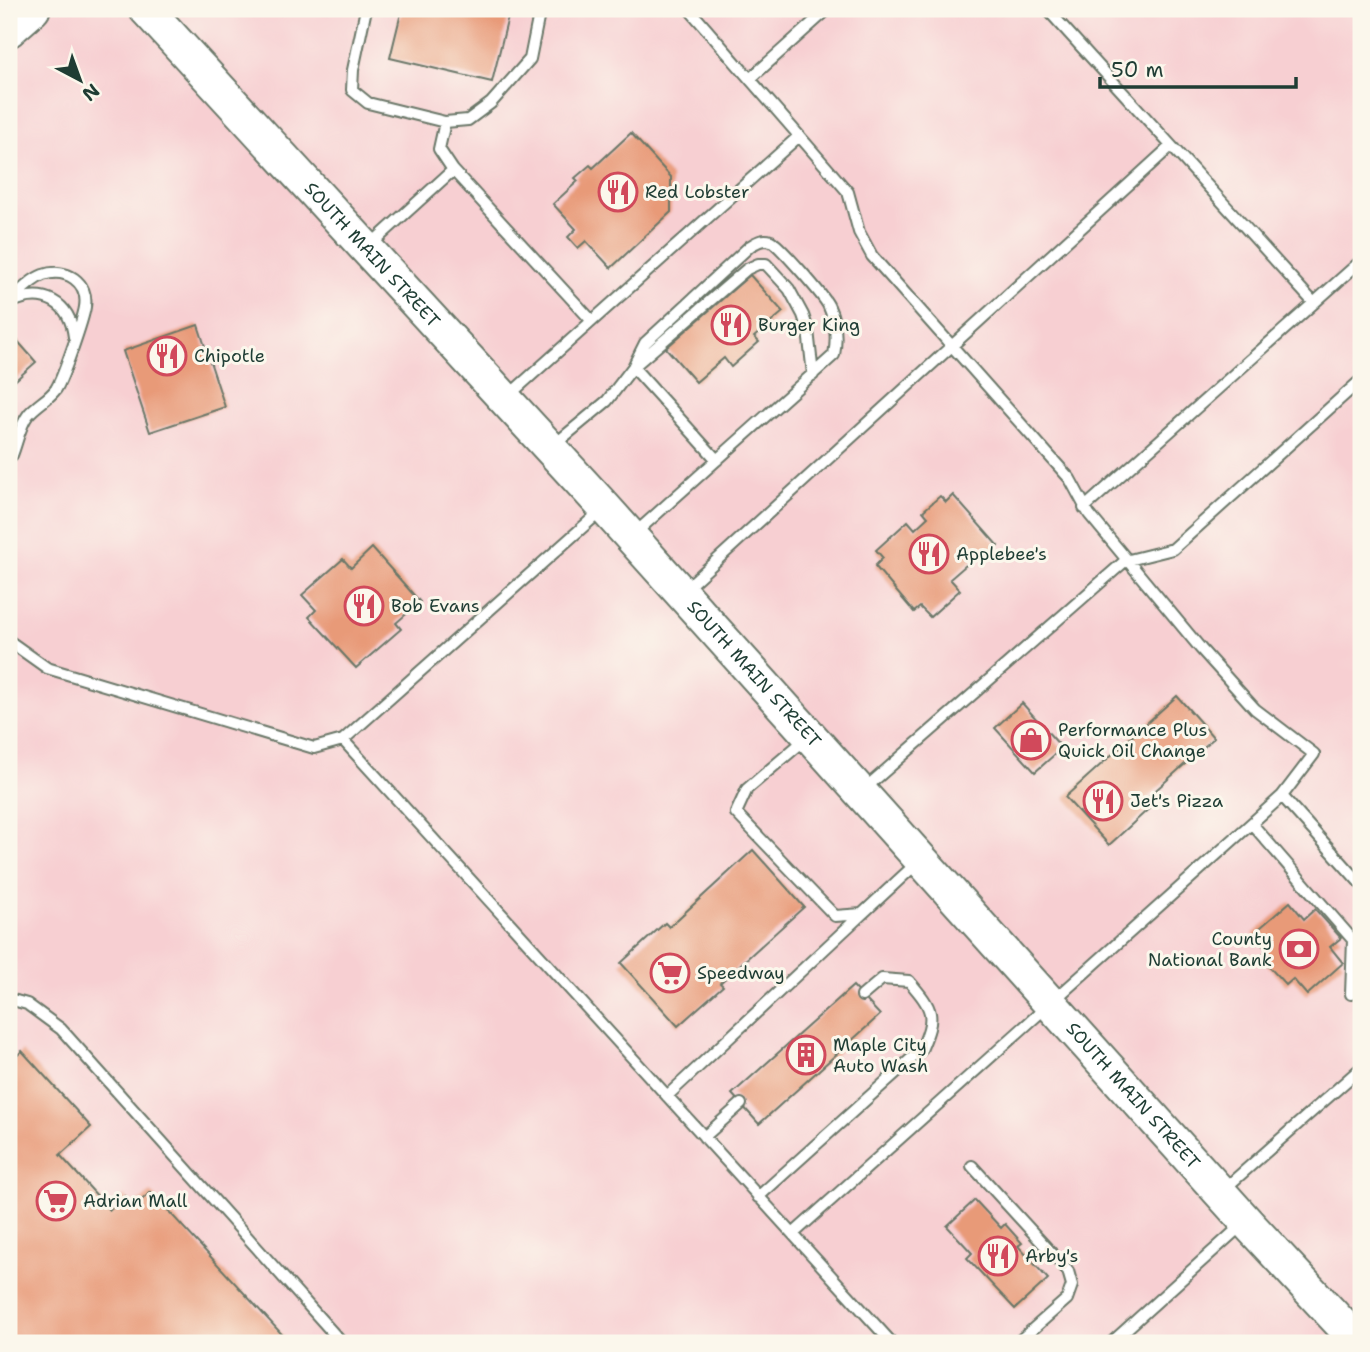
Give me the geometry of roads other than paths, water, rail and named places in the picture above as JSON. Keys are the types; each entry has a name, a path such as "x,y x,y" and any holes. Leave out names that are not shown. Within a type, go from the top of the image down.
{"main road":[{"path":"9,30 33,9"},
{"name":"SOUTH MAIN STREET","path":"146,9 605,508 1220,1193 1359,1343"}],"lane":[{"path":"366,9 353,70 352,90 368,103 445,122 468,120 491,103 530,59 540,9"},
{"path":"688,9 848,192 859,232 873,256 1070,479 1084,508 1125,561 1255,709 1314,754 1282,796 1252,824 793,1234"},
{"path":"751,78 828,9"},
{"path":"1047,9 1314,303"},
{"path":"445,122 439,149 453,170 592,321"},
{"path":"505,399 798,137"},
{"path":"681,593 1171,146"},
{"path":"367,248 453,170"},
{"path":"550,449 607,401 633,367 645,343 750,246 760,241 768,240 774,243 809,281 831,309 836,342 834,355 631,537"},
{"path":"1084,508 1361,261"},
{"path":"633,367 747,270 758,264 766,264 795,299 808,330 813,374"},
{"path":"9,303 44,274 66,274 72,277 84,288 86,298 85,310 56,388 27,416 12,456"},
{"path":"9,303 27,297 51,300 67,312 74,340"},
{"path":"633,367 717,460"},
{"path":"861,792 1125,561 1173,549 1361,380"},
{"path":"9,641 47,668 314,748 343,740 605,508"},
{"path":"810,736 747,789 736,813 835,916 862,914"},
{"path":"343,740 892,1343"},
{"path":"1282,796 1361,884"},
{"path":"1252,824 1353,940 1351,994"},
{"path":"667,1096 922,859"},
{"path":"758,1196 921,1050 930,1027 928,1003 909,981 882,979 862,996"},
{"path":"9,999 27,1004 61,1029 342,1343"},
{"path":"1220,1193 1361,1068"},
{"path":"704,1137 741,1104"},
{"path":"972,1166 1068,1271 1072,1285 1067,1299 1017,1343"},
{"path":"1111,1343 1246,1221"}],"place":[{"name":"Red Lobster","path":"618,192"},
{"name":"Burger King","path":"731,325"},
{"name":"Chipotle","path":"167,356"},
{"name":"Applebee's","path":"929,554"},
{"name":"Bob Evans","path":"364,606"},
{"name":"Performance Plus Quick Oil Change","path":"1031,740"},
{"name":"Jet's Pizza","path":"1103,801"},
{"name":"County National Bank","path":"1299,949"},
{"name":"Speedway","path":"670,973"},
{"name":"Maple City Auto Wash","path":"806,1055"},
{"name":"Adrian Mall","path":"56,1201"},
{"name":"Arby's","path":"998,1256"}]}
